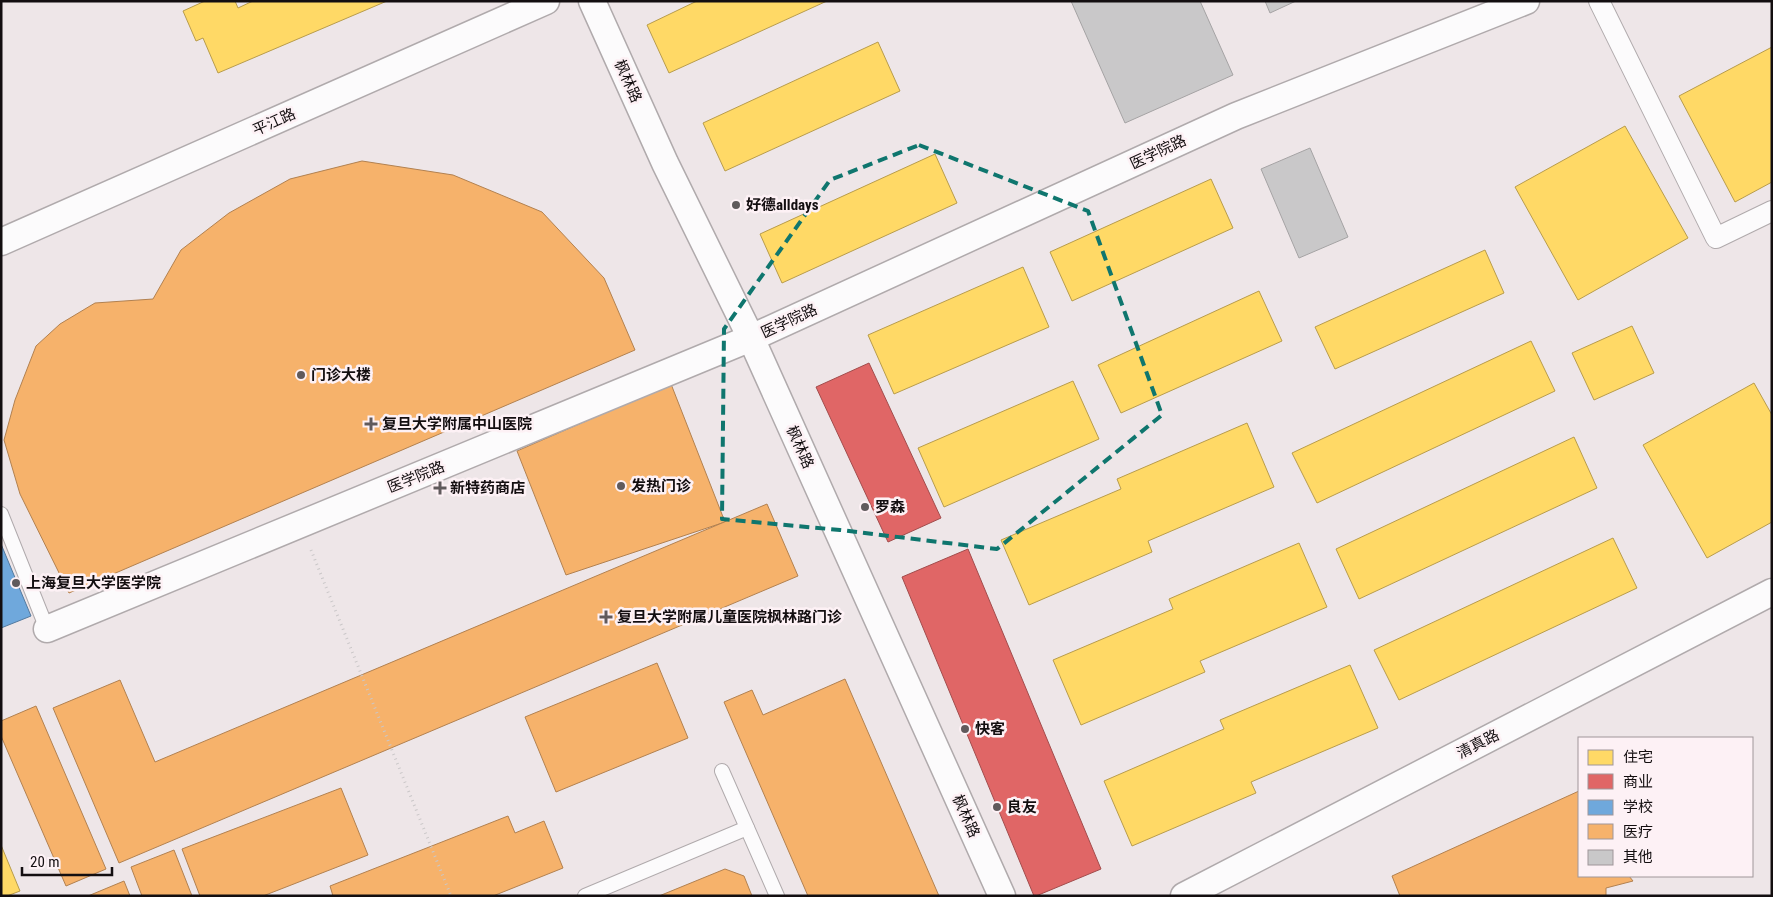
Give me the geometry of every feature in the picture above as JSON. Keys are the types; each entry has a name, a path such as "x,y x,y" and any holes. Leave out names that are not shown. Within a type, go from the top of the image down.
{"street":[{"name":"平江路","path":"1,242 546,1"},
{"name":"枫林路","path":"592,1 665,162 751,338 1002,896"},
{"name":"医学院路","path":"47,629 751,338 1236,116 1526,1"},
{"path":"1599,1 1716,238 1772,211"},
{"name":"清真路","path":"1184,896 1772,592"}],"lane":[{"path":"1,514 47,629"},
{"path":"722,771 777,896"},
{"path":"585,896 747,828"}],"path":[{"path":"301,524 451,896"}],"highlighted area":[{"path":"919,145 1088,211 1162,415 997,549 840,530 722,519 724,329 830,180"}],"building: 住宅":[{"path":"205,1 235,1 238,8 253,1 387,1 218,73 203,38 196,41 183,11"},
{"path":"697,1 827,1 669,73 647,25"},
{"path":"878,42 900,91 725,171 703,123"},
{"path":"1772,47 1772,182 1735,202 1679,96"},
{"path":"1625,126 1688,238 1578,300 1515,187"},
{"path":"935,154 957,203 782,283 760,234"},
{"path":"1211,179 1233,228 1072,301 1050,252"},
{"path":"1485,250 1504,293 1335,369 1315,327"},
{"path":"1023,267 1049,327 894,394 868,335"},
{"path":"1259,291 1282,341 1121,413 1098,365"},
{"path":"1632,326 1654,373 1594,400 1572,353"},
{"path":"1531,341 1555,391 1317,503 1292,453"},
{"path":"1073,381 1099,439 944,507 918,448"},
{"path":"1754,383 1772,415 1772,522 1707,558 1643,445"},
{"path":"1247,423 1274,487 1148,541 1152,552 1029,605 1001,540 1121,489 1117,479"},
{"path":"1574,437 1597,488 1359,599 1336,549"},
{"path":"1613,538 1637,588 1399,700 1374,650"},
{"path":"1299,543 1327,607 1200,661 1205,672 1081,725 1053,660 1173,609 1169,599"},
{"path":"1350,665 1378,728 1251,782 1256,793 1132,846 1104,781 1224,729 1220,720"},
{"path":"1,845 20,891 7,896 1,896"}],"building: 商业":[{"path":"869,363 941,518 888,542 816,387"},
{"path":"968,549 1101,869 1036,896 1034,896 902,577"}],"building: 学校":[{"path":"1,544 31,616 1,628"}],"building: 医疗":[{"name":"门诊大楼","path":"362,161 453,175 542,212 604,278 635,350 69,593 20,494 4,440 15,400 36,346 60,324 95,303 153,299 181,250 229,213 290,179"},
{"name":"发热门诊","path":"671,384 725,522 566,575 517,451"},
{"path":"767,504 798,576 119,863 53,708 120,680 155,762"},
{"path":"657,663 688,738 556,792 525,717"},
{"path":"845,679 939,896 808,896 724,702 752,690 763,715"},
{"path":"36,706 106,869 66,886 1,736 1,721"},
{"path":"341,788 368,855 263,896 200,896 182,849"},
{"path":"1578,791 1578,877 1630,877 1633,881 1606,888 1606,896 1400,896 1392,876"},
{"path":"508,816 515,833 544,821 563,868 493,896 333,896 330,886"},
{"path":"174,850 192,896 142,896 131,867"},
{"path":"725,869 744,876 752,896 659,896"},
{"path":"124,881 130,896 88,896"}],"building: 其他":[{"path":"1071,1 1200,1 1233,75 1125,123"},
{"path":"1265,1 1296,1 1270,13"},
{"path":"1310,148 1348,237 1299,258 1261,169"}],"place":[{"name":"好德alldays","path":"736,205"},
{"name":"门诊大楼","path":"301,375"},
{"name":"复旦大学附属中山医院","path":"371,424"},
{"name":"发热门诊","path":"621,486"},
{"name":"新特药商店","path":"440,488"},
{"name":"罗森","path":"865,507"},
{"name":"上海复旦大学医学院","path":"16,583"},
{"name":"复旦大学附属儿童医院枫林路门诊","path":"606,617"},
{"name":"快客","path":"965,729"},
{"name":"良友","path":"997,807"}]}
